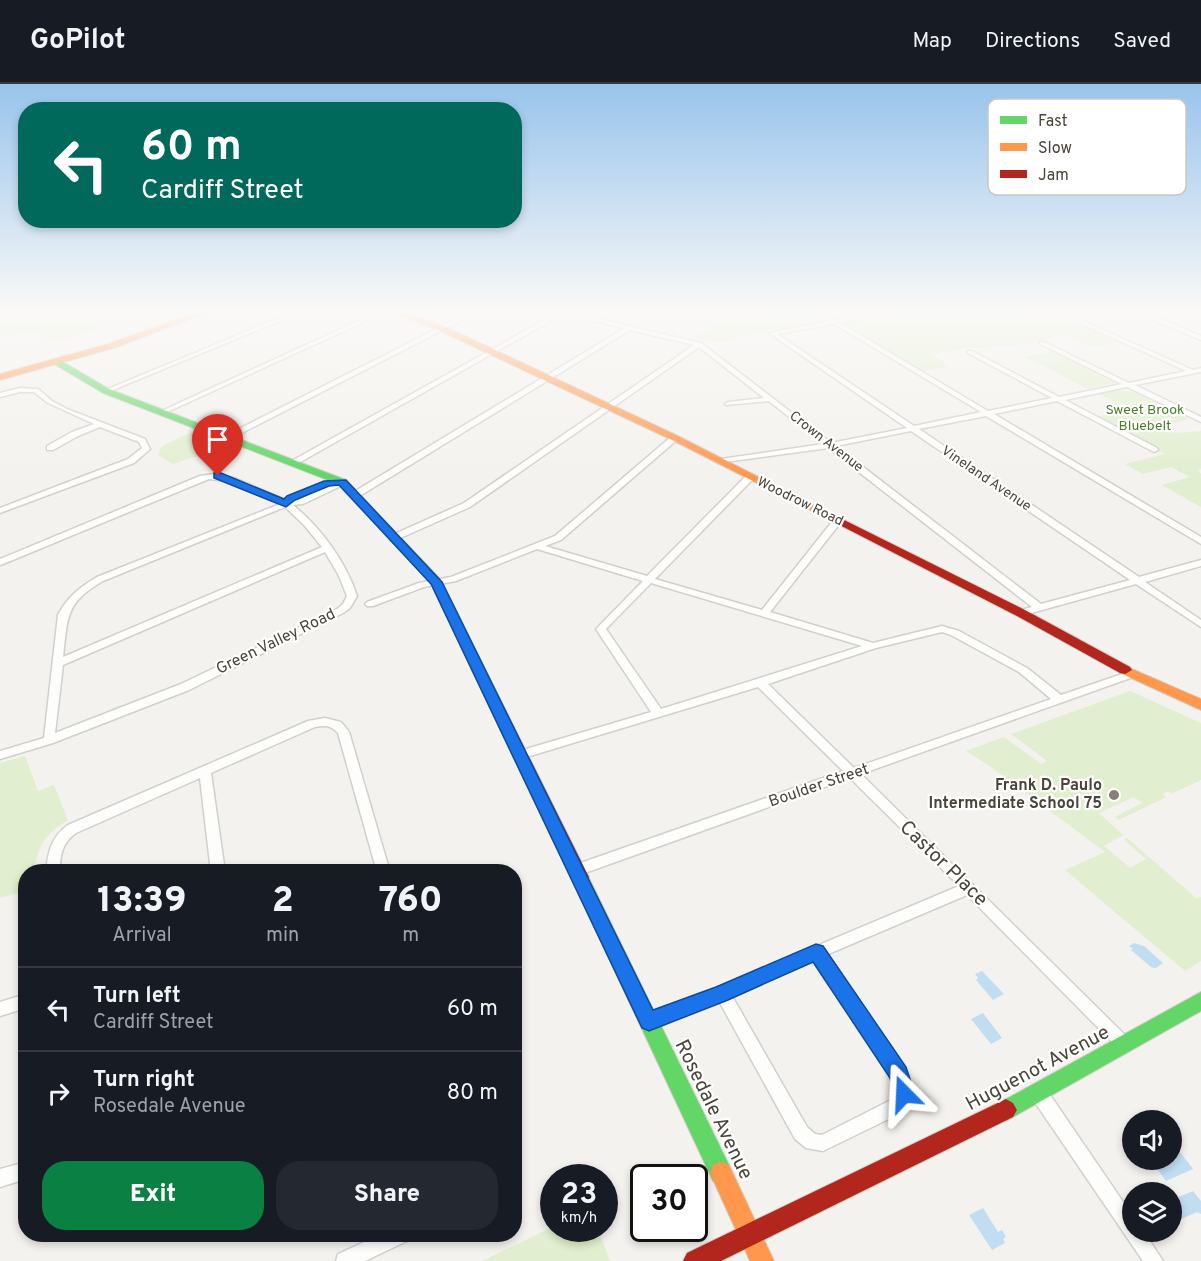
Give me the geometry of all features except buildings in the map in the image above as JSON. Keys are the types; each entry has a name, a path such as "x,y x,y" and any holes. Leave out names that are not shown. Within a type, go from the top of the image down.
{"street":[{"path":"0,377 42,366"},
{"path":"63,366 105,391 342,482"},
{"path":"105,391 166,366"},
{"path":"160,413 264,366"},
{"path":"225,438 367,366"},
{"path":"292,463 469,366"},
{"name":"Woodrow Road","path":"520,366 721,460 750,477 1021,613 1131,674 1201,705"},
{"path":"355,495 566,366"},
{"path":"393,538 467,505 667,366"},
{"name":"Crown Avenue","path":"728,366 1040,608"},
{"name":"Vineland Avenue","path":"820,366 1201,624"},
{"path":"909,366 1201,541"},
{"path":"996,366 1154,450"},
{"path":"1089,366 1201,420"},
{"path":"721,460 831,445 1197,371 1201,376"},
{"path":"0,395 26,389 36,390 50,402 142,441 146,449 131,461 0,511"},
{"path":"728,404 771,399"},
{"path":"50,448 75,434 100,424"},
{"path":"370,604 436,582 453,579 558,538 675,438"},
{"name":"Green Valley Road","path":"0,562 208,476 222,476 286,504 296,512 342,569 351,589 351,600 340,611 185,687 49,740 0,754"},
{"path":"658,713 601,629 647,579 750,477"},
{"path":"49,740 63,615 70,601 87,586 286,504 300,502 342,482"},
{"name":"Rosedale Avenue","path":"342,482 436,582 577,870 762,1261"},
{"path":"764,614 838,520"},
{"path":"538,547 873,646"},
{"path":"58,663 326,548"},
{"path":"1021,613 1201,563"},
{"path":"520,755 760,683 873,646 942,629 955,633 1023,670 1060,700"},
{"name":"Boulder Street","path":"577,870 1131,674"},
{"name":"Castor Place","path":"760,683 969,888 1125,1046"},
{"path":"54,864 56,845 64,834 312,724 326,722 339,726 343,732 382,864"},
{"path":"205,770 217,864"},
{"path":"649,1021 722,993 969,888"},
{"path":"722,993 801,1133 812,1142 823,1143 897,1106 904,1094 899,1074 816,952"},
{"name":"Huguenot Avenue","path":"695,1261 848,1188 1038,1092 1125,1046 1201,1001"},
{"path":"0,1009 18,1003"},
{"path":"1038,1092 1122,1215"},
{"path":"0,1178 18,1172"},
{"path":"345,1261 386,1242"},
{"path":"1141,1242 1154,1261"}],"green space":[{"path":"912,366 951,367 921,371"},
{"name":"Sweet Brook Bluebelt","path":"1043,366 1085,366 1118,382 1088,389"},
{"name":"Sweet Brook Bluebelt","path":"1114,390 1139,392 1183,415 1188,419 1164,427 1175,433 1201,431 1201,469 1198,470 1201,474 1201,507 1162,485 1190,477 1171,467 1143,474 1125,464 1165,454 1099,416 1128,409 1099,394"},
{"path":"192,432 224,444 221,448 173,464 158,455 162,446"},
{"name":"Frank D. Paulo Intermediate School 75","path":"1130,691 1201,723 1201,780 1171,794 1168,791 1163,794 1166,797 1119,820 1115,817 1142,803 1134,797 1099,813 1123,835 1104,846 1130,868 1146,859 1124,840 1127,838 1196,898 1201,897 1201,961 1185,971 1065,870 1105,852 966,751 1004,737 1041,764 1047,761 1011,734"},
{"path":"25,756 38,791 54,785 68,820 48,835 38,854 36,864 18,864 18,893 0,898 0,763"},
{"path":"540,1233 540,1242 603,1242 610,1261 482,1261"}],"water":[{"path":"1134,943 1144,946 1163,963 1156,968 1151,967 1131,950 1133,949 1129,946"},
{"path":"982,971 1004,994 993,1000 976,980 978,978 975,974"},
{"path":"983,1013 1002,1038 991,1044 971,1019"},
{"path":"1182,1155 1193,1169 1166,1181 1158,1170 1182,1170"},
{"path":"1193,1191 1201,1201 1201,1214 1197,1212 1182,1219 1182,1196"},
{"path":"983,1208 998,1232 1002,1230 1006,1237 1003,1239 1005,1243 992,1250 969,1215"}],"traffic: fast":[{"path":"64,366 106,391 342,482 436,582 491,695"},
{"path":"580,877 721,1173"},
{"path":"1006,1110 1201,1001"}],"traffic: slow":[{"path":"0,377 40,366"},
{"path":"522,366 675,438 828,515"},
{"path":"1125,670 1201,705"},
{"path":"721,1173 762,1261"}],"traffic: jam":[{"path":"828,515 1021,613 1125,670"},
{"path":"491,695 580,877"},
{"path":"695,1261 1006,1110"}],"place":[{"name":"Frank D. Paulo Intermediate School 75","path":"1114,795"}],"route":[{"path":"218,476 286,504 291,498 327,483 342,482 436,582 649,1021 722,993 816,952 899,1074 904,1094"}]}
